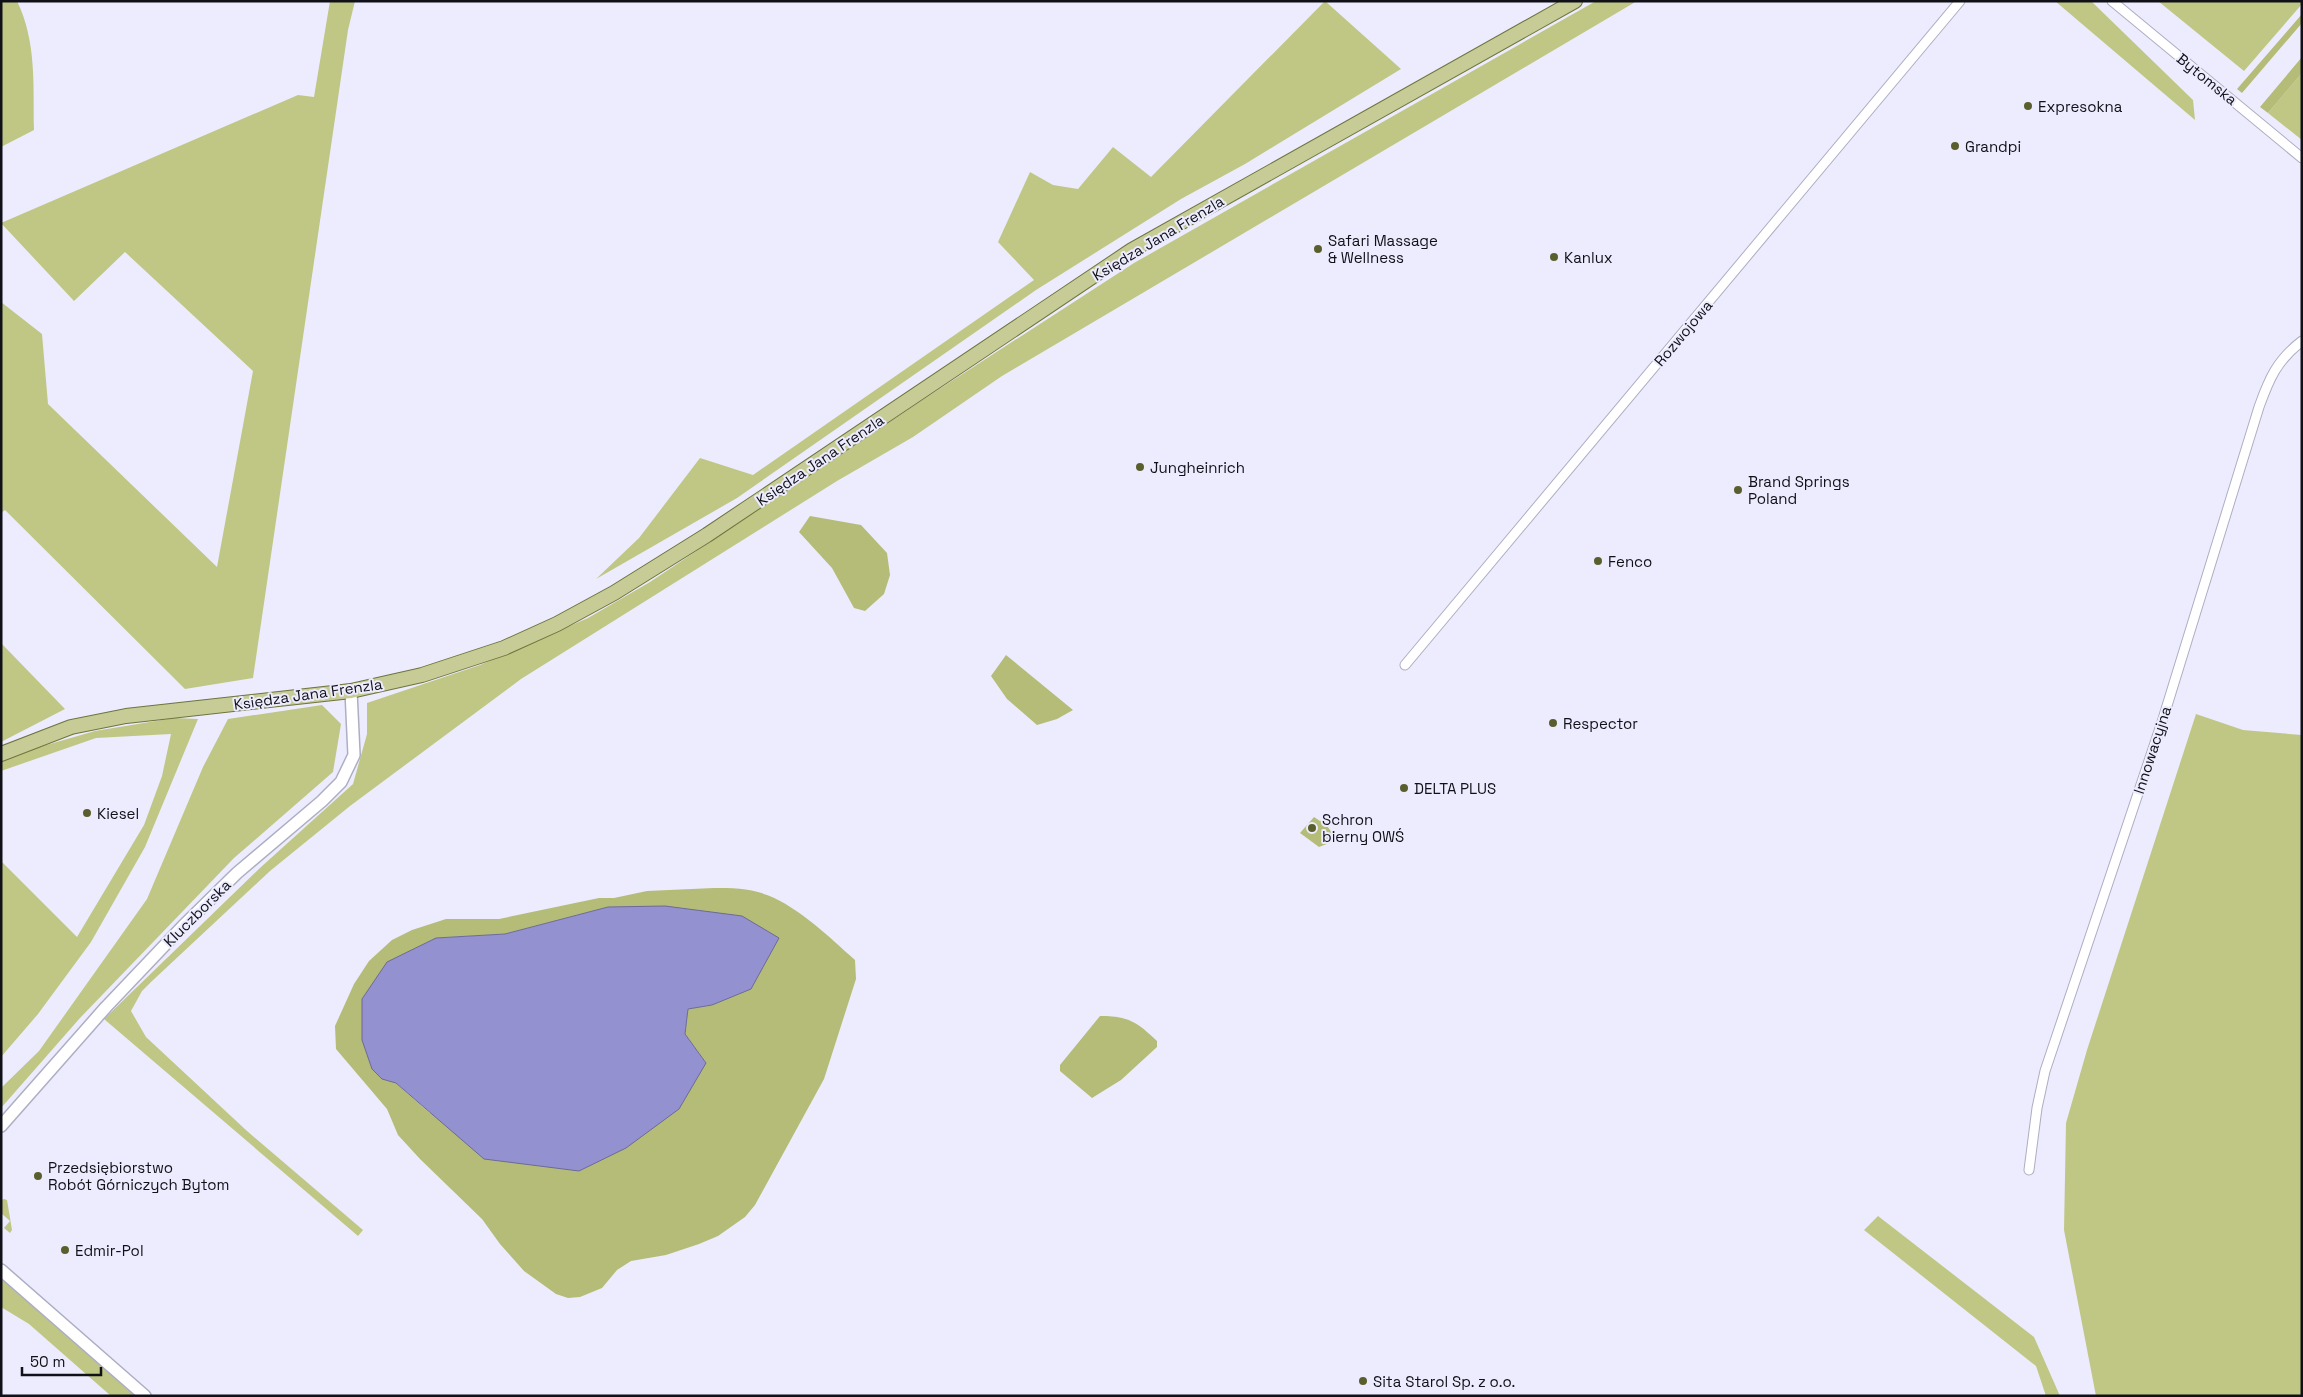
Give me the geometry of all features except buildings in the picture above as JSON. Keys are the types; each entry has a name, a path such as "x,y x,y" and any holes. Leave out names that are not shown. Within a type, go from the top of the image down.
{"main road":[{"name":"Księdza Jana Frenzla","path":"1,754 71,727 126,716 351,691 422,675 504,648 557,624 614,593 707,536 1132,250 1575,1"}],"street":[{"name":"Rozwojowa","path":"1406,665 1960,1"},
{"name":"Bytomska","path":"2112,1 2302,158"},
{"name":"Innowacyjna","path":"2029,1170 2036,1108 2045,1071 2162,722 2259,407 2270,376 2293,347 2302,341"},
{"name":"Kluczborska","path":"1,1126 112,1001 176,933 237,873 322,801 341,782 354,755 351,691"},
{"path":"1,1270 145,1396"}],"green space":[{"path":"1,1 17,1 28,32 33,65 34,130 1,147"},
{"path":"330,1 355,1 348,30 253,678 185,689 5,510 1,513 1,302 42,334 48,404 217,567 253,371 125,252 74,301 1,223 298,95 314,97"},
{"path":"1325,1 1401,69 1245,164 1181,199 1036,290 737,498 596,579 639,538 700,458 753,475 1034,280 998,242 1030,172 1053,185 1078,189 1113,147 1151,177"},
{"path":"1596,1 1637,1 1002,376 913,437 837,481 521,679 350,806 270,871 151,982 142,991 131,1011 146,1037 247,1131 363,1230 358,1236 104,1019 261,867 353,784 367,734 367,703 480,665 588,618 650,582 924,399 1134,263"},
{"path":"2055,1 2091,1 2193,100 2195,120"},
{"path":"2158,1 2302,1 2302,4 2244,71"},
{"path":"2302,14 2302,23 2242,93 2237,89"},
{"path":"2302,57 2302,73 2268,113 2260,107"},
{"path":"2302,73 2302,140 2268,113"},
{"path":"810,516 861,525 887,553 890,575 884,594 865,611 854,608 832,568 799,532"},
{"path":"1,643 65,709 1,742"},
{"path":"1006,655 1073,710 1057,719 1037,725 1007,699 991,676"},
{"path":"322,705 341,724 333,772 234,858 80,1018 1,1108 1,1088 39,1051 147,899 203,767 228,719"},
{"path":"2196,714 2243,730 2302,735 2302,1396 2096,1396 2064,1230 2066,1123 2087,1050"},
{"path":"174,718 198,719 145,847 91,942 38,1014 1,1057 1,861 77,937 144,825 162,776 171,734 96,738 1,771 1,761 36,748 95,731"},
{"path":"1314,817 1320,821 1323,820 1337,840 1319,847 1300,833"},
{"path":"727,888 748,890 767,895 802,915 855,960 856,979 824,1079 755,1205 745,1217 718,1236 699,1244 666,1255 631,1261 617,1270 602,1288 580,1297 568,1298 556,1294 524,1271 500,1244 482,1219 398,1135 387,1109 336,1049 335,1026 354,984 369,961 392,940 412,930 446,919 499,919 599,898 614,898 647,891","holes":["608,907 742,916 712,1005 688,1009 685,1034 706,1063 430,1113 396,1083 436,938 505,934"]},
{"path":"1100,1016 1118,1017 1132,1021 1157,1041 1157,1047 1121,1080 1092,1098 1060,1071 1060,1065"},
{"path":"1,1200 7,1200 12,1230 10,1233 4,1228 10,1221 1,1213"},
{"path":"1878,1216 2034,1337 2060,1396 2046,1396 2036,1366 1864,1230"},
{"path":"1,1277 137,1396 111,1396 29,1324 1,1307"}],"water":[{"path":"665,906 742,916 779,938 751,989 712,1005 688,1009 685,1034 706,1063 679,1109 626,1148 579,1171 484,1159 396,1083 382,1079 372,1069 362,1040 362,999 387,962 436,938 505,934 608,907"}],"place":[{"name":"Expresokna","path":"2028,106"},
{"name":"Grandpi","path":"1955,146"},
{"name":"Safari Massage & Wellness","path":"1318,249"},
{"name":"Kanlux","path":"1554,257"},
{"name":"Jungheinrich","path":"1140,467"},
{"name":"Brand Springs Poland","path":"1738,490"},
{"name":"Fenco","path":"1598,561"},
{"name":"Respector","path":"1553,723"},
{"name":"DELTA PLUS","path":"1404,788"},
{"name":"Kiesel","path":"87,813"},
{"name":"Schron bierny OWŚ","path":"1312,828"},
{"name":"Przedsiębiorstwo Robót Górniczych Bytom","path":"38,1176"},
{"name":"Edmir-Pol","path":"65,1250"},
{"name":"Sita Starol Sp. z o.o.","path":"1363,1381"}]}
